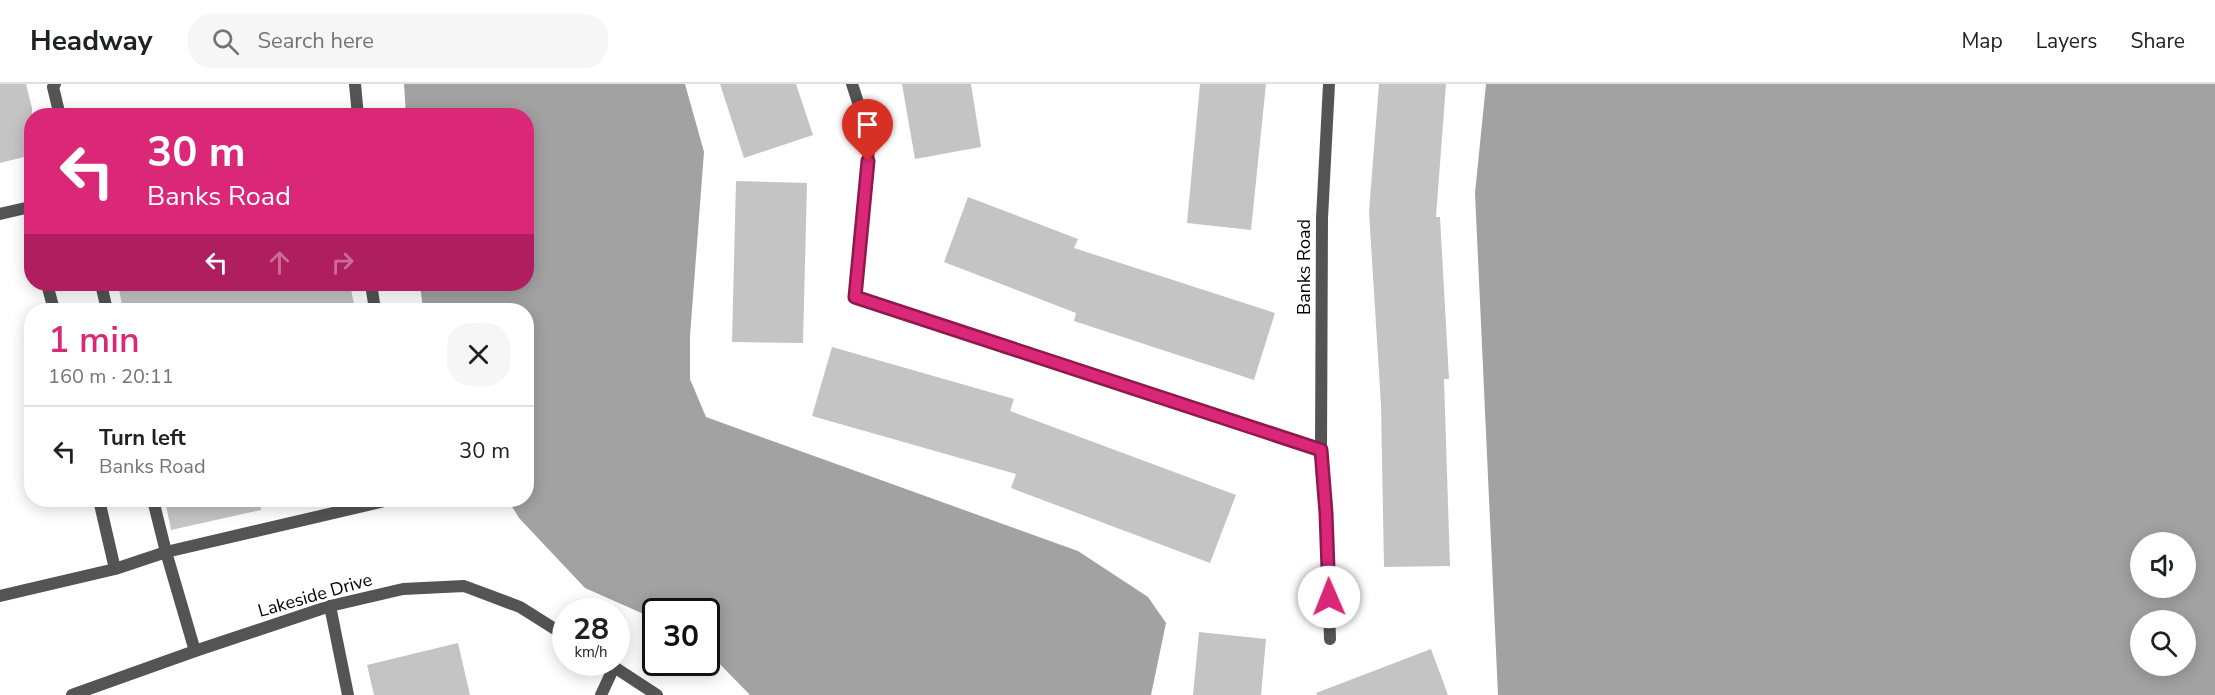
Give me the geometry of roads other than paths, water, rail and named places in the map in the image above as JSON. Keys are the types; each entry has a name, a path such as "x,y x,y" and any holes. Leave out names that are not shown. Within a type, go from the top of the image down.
{"street":[{"path":"55,84 53,87 58,108"},
{"path":"355,84 357,108"},
{"path":"852,84 870,138 855,297 1321,450"},
{"name":"Banks Road","path":"1329,84 1322,218 1321,450 1326,513 1330,639"},
{"path":"0,214 24,208"},
{"path":"101,507 114,569"},
{"path":"155,507 195,651"},
{"path":"0,596 114,569 166,552 359,507"},
{"name":"Lakeside Drive","path":"72,695 330,606 403,589 464,586 520,607 552,627"},
{"path":"330,606 348,695"},
{"path":"601,695 607,676"},
{"path":"628,676 657,695"}]}
